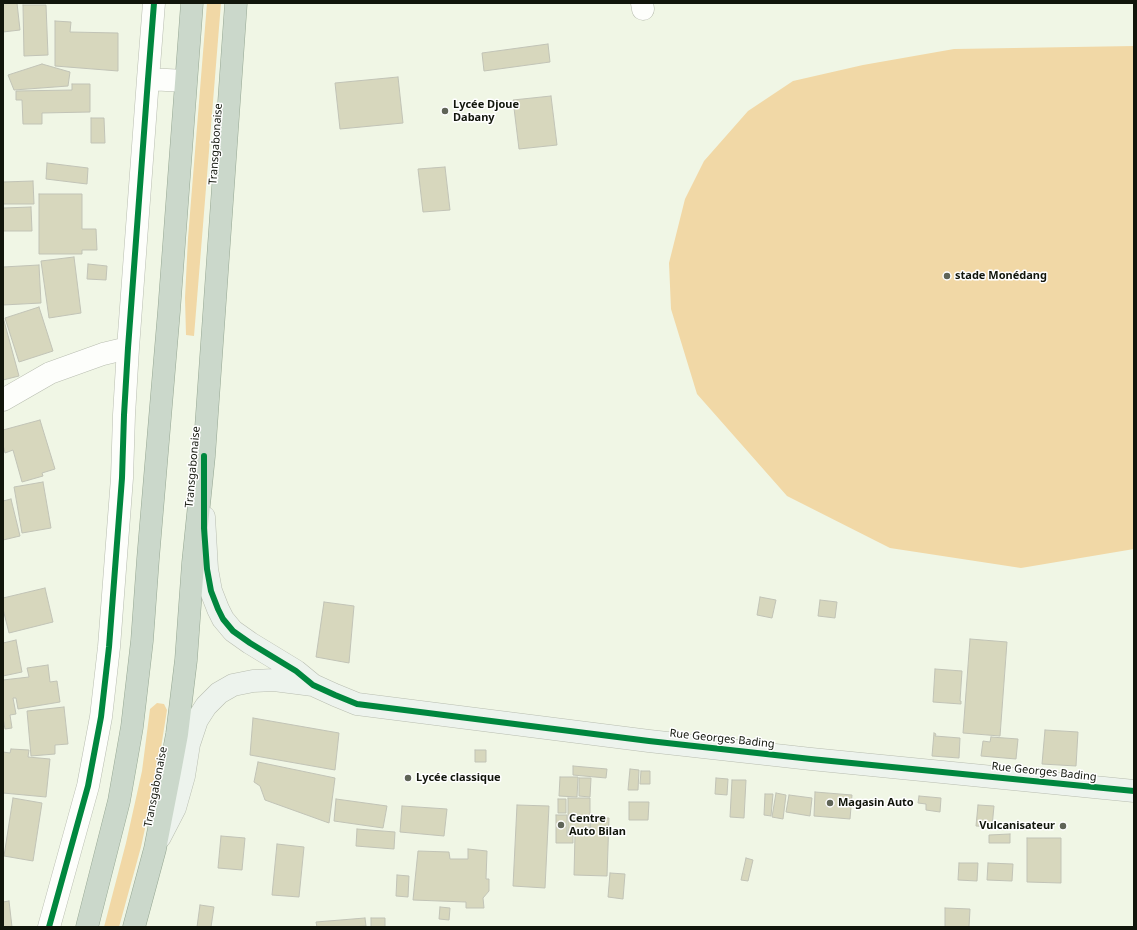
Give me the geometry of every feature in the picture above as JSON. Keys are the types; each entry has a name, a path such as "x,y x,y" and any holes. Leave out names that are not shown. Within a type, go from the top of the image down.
{"highway":[{"path":"87,927 119,801 132,727 139,672 169,311 192,3"},
{"name":"Transgabonaise","path":"134,927 154,848 170,772 177,734 186,660 193,563 204,456 236,3"}],"street":[{"path":"49,927 88,786 101,717 109,647 122,478 128,348 154,3"},
{"path":"148,79 186,81"},
{"path":"3,400 50,373 103,354 128,348"},
{"path":"204,456 204,528 207,569 211,591 218,609 223,619 233,631 296,671 313,685"},
{"path":"154,848 175,808 184,776 189,744 197,720 206,706 219,693 233,685 254,681 274,680 313,685"},
{"name":"Rue Georges Bading","path":"313,685 356,704 375,707 457,716 649,742 1134,791"}],"shaded area":[{"path":"207,3 221,3 194,336 186,335 185,298 188,238"},
{"path":"1134,46 1134,549 1021,568 890,548 787,496 697,394 671,309 669,263 685,199 704,161 748,111 793,81 863,65 954,49"},
{"path":"157,703 164,704 167,710 157,773 141,847 119,927 104,927 126,843 142,771 150,709"}],"building":[{"path":"3,3 17,3 20,30 3,32"},
{"path":"23,5 46,5 48,55 24,56"},
{"path":"55,21 71,22 70,32 118,33 118,71 55,66"},
{"path":"548,44 550,62 484,71 482,53"},
{"path":"42,64 70,72 68,86 14,90 8,75"},
{"path":"398,77 403,123 340,129 335,83"},
{"path":"72,84 90,84 90,112 42,113 42,124 23,124 22,100 16,100 16,91 72,90"},
{"path":"551,96 557,145 519,149 513,100"},
{"path":"91,118 104,118 105,143 91,143"},
{"path":"47,163 88,168 87,184 46,179"},
{"path":"445,167 450,210 423,212 418,169"},
{"path":"33,181 34,204 3,204 3,182"},
{"path":"39,194 82,194 82,229 96,229 97,250 82,250 82,254 39,254"},
{"path":"31,207 32,231 3,231 3,208"},
{"path":"74,257 81,313 49,318 41,261"},
{"path":"88,264 107,266 106,280 87,279"},
{"path":"39,265 41,303 3,305 3,267"},
{"path":"39,307 53,351 19,362 5,318"},
{"path":"3,317 19,376 3,380"},
{"path":"40,420 55,469 42,473 43,476 22,482 13,450 5,453 3,445 3,430"},
{"path":"43,482 51,528 22,533 14,487"},
{"path":"11,499 20,536 3,540 3,501"},
{"path":"45,588 53,622 9,633 3,609 3,598"},
{"path":"760,597 776,600 772,618 757,615"},
{"path":"820,600 837,602 835,618 818,616"},
{"path":"324,602 354,606 349,663 316,657"},
{"path":"970,639 1007,642 1000,736 963,733"},
{"path":"16,640 22,672 3,676 3,643"},
{"path":"48,665 50,682 57,681 60,702 18,709 16,698 13,698 16,714 10,715 12,728 5,729 3,718 3,680 29,677 27,668"},
{"path":"935,669 962,671 961,704 933,702"},
{"path":"64,707 68,744 55,745 55,754 31,756 27,711"},
{"path":"253,718 339,733 335,770 250,755"},
{"path":"1045,730 1078,732 1076,766 1042,764"},
{"path":"934,733 936,734 935,736 960,738 959,758 932,756"},
{"path":"991,737 1018,739 1016,759 981,756 983,741 990,742"},
{"path":"11,749 29,750 28,757 50,759 46,797 3,793 3,752 10,753"},
{"path":"475,750 486,750 486,762 475,762"},
{"path":"258,762 335,778 329,823 265,800 260,786 254,782"},
{"path":"573,766 607,769 606,778 573,775"},
{"path":"630,769 639,770 638,790 628,790"},
{"path":"641,771 650,771 650,784 640,784"},
{"path":"560,777 578,777 577,797 559,796"},
{"path":"579,778 591,778 590,797 579,796"},
{"path":"716,778 728,779 727,795 715,794"},
{"path":"732,780 746,780 744,818 730,817"},
{"path":"815,792 852,795 850,819 814,816"},
{"path":"776,793 786,795 783,819 772,817"},
{"path":"765,794 773,794 771,816 764,815"},
{"path":"789,795 812,798 810,816 786,812"},
{"path":"919,796 941,798 940,812 926,810 926,804 918,803"},
{"path":"13,798 42,803 33,861 4,856"},
{"path":"568,798 590,798 590,833 568,833"},
{"path":"336,799 387,806 383,828 334,821"},
{"path":"558,799 566,799 566,813 558,813"},
{"path":"629,802 649,802 648,820 629,820"},
{"path":"517,805 549,806 545,888 513,886"},
{"path":"978,805 994,806 992,827 976,826"},
{"path":"402,806 447,809 444,836 400,832"},
{"name":"Centre Auto Bilan","path":"556,815 567,815 567,836 573,835 573,843 556,843"},
{"path":"591,818 609,818 607,876 574,875 575,834 590,834"},
{"path":"357,829 395,832 394,849 356,846"},
{"path":"1010,834 1010,843 989,843 989,835"},
{"path":"221,836 245,838 242,870 218,868"},
{"path":"1027,838 1061,838 1061,883 1027,882"},
{"path":"277,844 304,847 299,897 272,895"},
{"path":"468,849 487,851 486,879 489,879 489,891 483,898 484,908 466,908 466,902 413,900 418,851 449,852 450,859 468,859"},
{"path":"746,858 753,860 748,881 741,880"},
{"path":"959,863 978,863 977,881 958,880"},
{"path":"988,863 1013,864 1012,881 987,880"},
{"path":"610,873 625,874 623,899 608,897"},
{"path":"397,875 409,876 408,897 396,896"},
{"path":"9,901 12,927 3,927 3,902"},
{"path":"200,905 214,907 211,927 197,927"},
{"path":"440,907 450,908 449,920 439,919"},
{"path":"945,908 970,909 969,927 945,927"},
{"path":"365,918 366,926 317,927 316,922"},
{"path":"371,918 385,918 385,927 371,927"}],"cycle path":[{"path":"49,927 88,786 101,717 109,647 122,478 128,348 154,3"},
{"path":"204,456 204,528 207,569 211,591 223,619 233,631 296,671 313,685 357,704 649,741 811,759 1134,791"}],"place":[{"name":"Lycée Djoue Dabany","path":"445,111"},
{"name":"stade Monédang","path":"947,276"},
{"name":"Lycée classique","path":"408,778"},
{"name":"Magasin Auto","path":"830,803"},
{"name":"Centre Auto Bilan","path":"561,825"},
{"name":"Vulcanisateur","path":"1063,826"}]}
